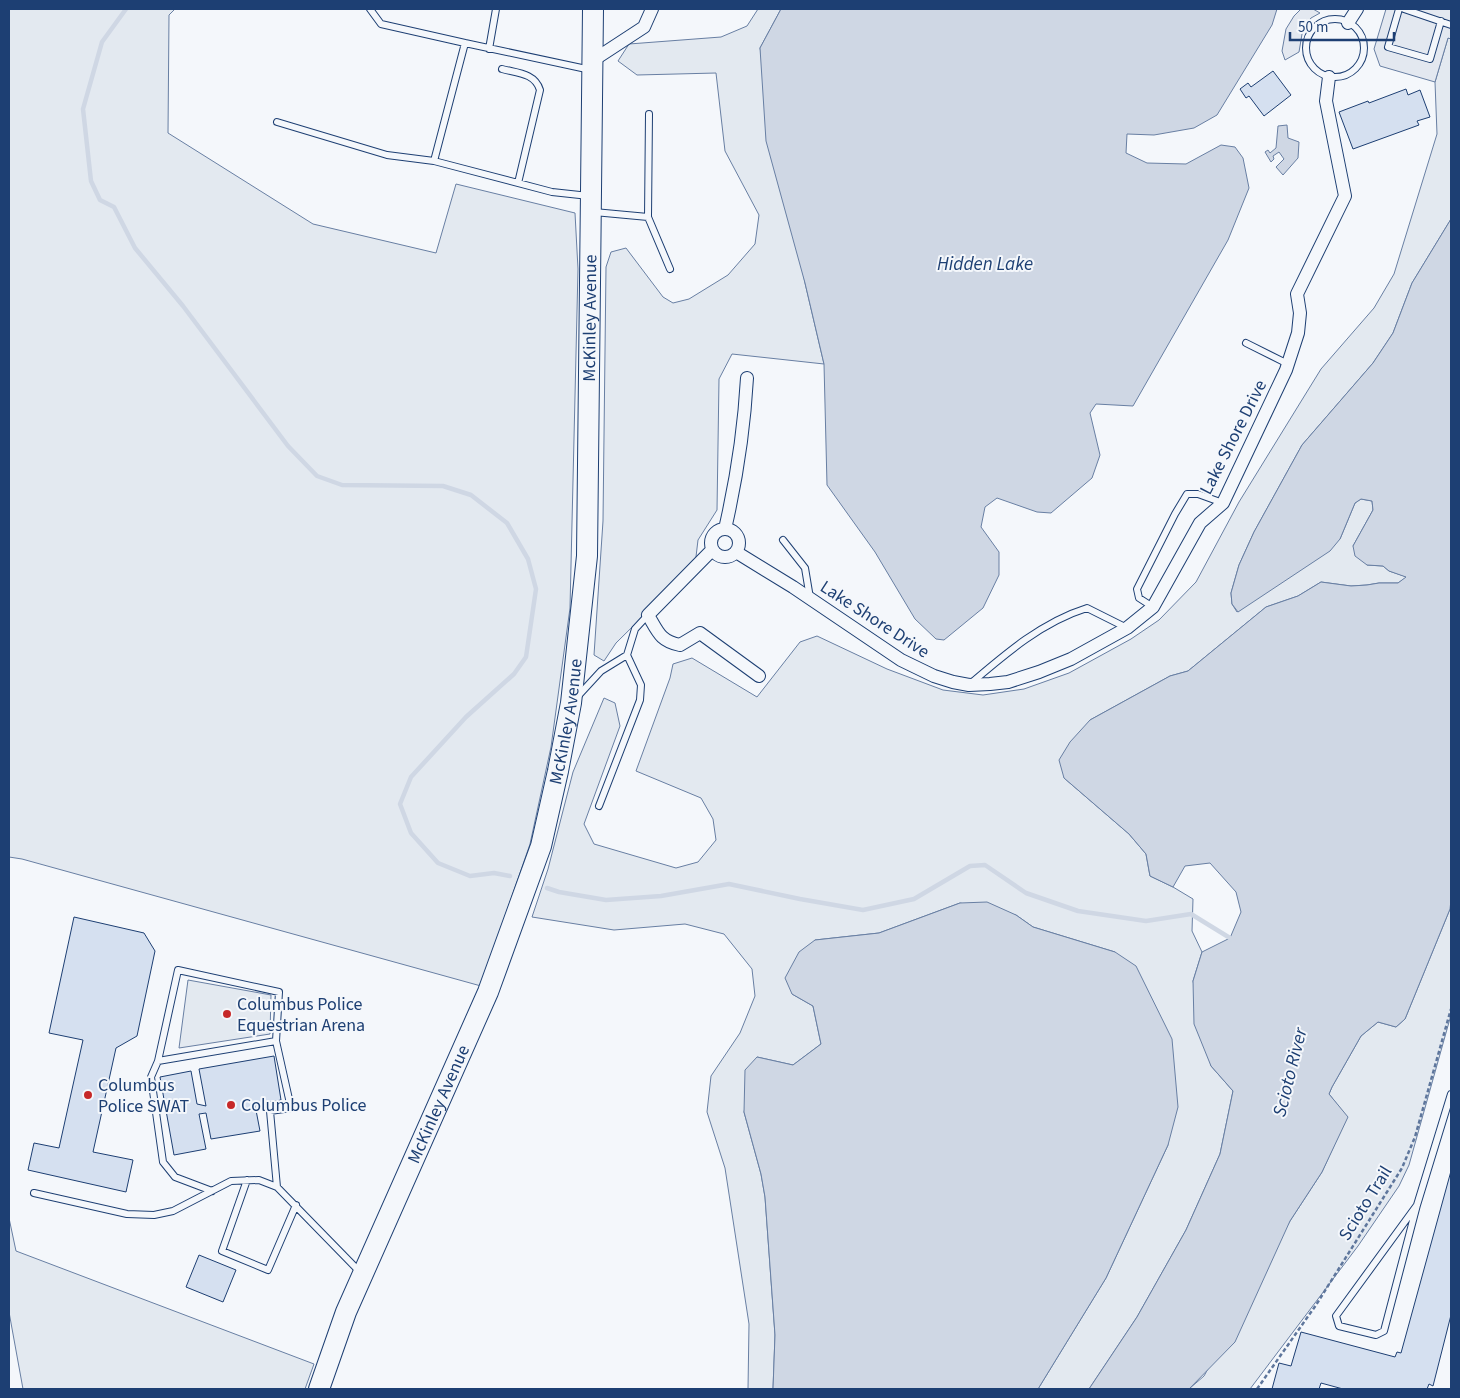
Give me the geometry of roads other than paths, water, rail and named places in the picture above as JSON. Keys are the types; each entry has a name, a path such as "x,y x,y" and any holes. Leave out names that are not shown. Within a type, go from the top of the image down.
{"main road":[{"name":"McKinley Avenue","path":"319,1389 346,1312 488,992 541,846 558,771 571,702 587,556 593,9"}],"street":[{"path":"592,66 644,27 652,9"},
{"path":"1348,23 1357,9"},
{"name":"Lake Shore Drive","path":"736,552 901,660 934,676 953,682 969,685 1008,682 1040,672 1071,659 1127,628 1153,607 1200,523 1223,503 1288,364 1298,334 1300,313 1297,294 1345,196 1326,101 1329,76"},
{"path":"725,529 737,473 744,426 747,378"},
{"path":"725,529 730,530 738,537 739,548 736,552 724,558 712,550 711,540 720,530 725,529"},
{"path":"712,550 648,615 660,636 670,643 680,645 700,633 759,676"}],"lane":[{"path":"370,9 381,24 489,49 592,66"},
{"path":"489,49 496,9"},
{"path":"1399,9 1388,47 1422,57 1430,59 1441,21"},
{"path":"1404,9 1451,25"},
{"path":"1329,20 1339,20 1348,23 1356,28 1361,36 1363,54 1360,62 1347,74 1338,77 1320,73 1307,58 1307,38 1320,23 1329,20"},
{"path":"434,161 465,44"},
{"path":"502,69 529,76 538,82 540,90 518,183"},
{"path":"649,114 648,217 670,269"},
{"path":"277,122 387,156 434,161 590,204 648,217"},
{"path":"1246,343 1288,364"},
{"path":"1153,607 1139,598 1137,589 1174,514 1187,494 1198,494 1223,503"},
{"path":"783,540 805,568 810,599"},
{"path":"969,685 1032,634 1073,612 1087,608 1127,628"},
{"path":"571,702 601,671 627,655 635,629 648,615"},
{"path":"599,806 640,700 641,685 627,655"},
{"path":"212,1191 175,1177 162,1162 151,1078 158,1061 178,970 279,992 276,1041 291,1108 270,1112 277,1187"},
{"path":"158,1061 276,1041"},
{"path":"1417,1205 1336,1316 1339,1326 1376,1335 1384,1330 1417,1205 1451,1094"},
{"path":"247,1180 222,1251 268,1270 296,1205"},
{"path":"34,1193 127,1214 154,1215 173,1211 230,1181 259,1180 277,1187 362,1275"}],"water":[{"name":"Hidden Lake","path":"781,9 1277,9 1272,25 1217,115 1194,128 1154,135 1127,134 1126,153 1147,163 1186,164 1221,145 1235,147 1243,158 1249,188 1228,240 1133,406 1096,404 1090,413 1100,455 1092,478 1051,513 1037,512 997,498 985,507 981,527 999,552 999,575 983,608 944,640 936,639 915,619 875,552 827,485 824,364 805,283 766,141 760,48"},
{"path":"1287,125 1288,138 1299,142 1298,158 1283,175 1276,167 1284,159 1279,152 1273,156 1274,159 1271,162 1265,152 1268,150 1270,153 1276,148 1278,126"},
{"name":"Scioto River","path":"1451,219 1450,909 1405,1019 1396,1027 1378,1022 1361,1036 1332,1087 1329,1094 1348,1117 1322,1172 1290,1221 1235,1342 1189,1389 1089,1389 1137,1317 1186,1230 1220,1154 1233,1091 1211,1066 1194,1024 1193,981 1202,952 1230,938 1241,912 1236,892 1210,863 1185,866 1173,887 1150,876 1146,854 1129,834 1064,778 1059,760 1070,742 1090,720 1170,676 1188,671 1266,607 1298,596 1321,582 1351,586 1398,583 1406,577 1389,571 1383,566 1367,565 1355,556 1353,546 1373,510 1372,501 1361,499 1355,503 1340,539 1330,551 1238,612 1232,604 1231,593 1239,565 1254,532 1302,445 1373,363 1393,333 1412,283"},
{"path":"987,902 1016,915 1033,927 1115,952 1136,966 1172,1039 1178,1107 1168,1145 1106,1278 1038,1389 773,1389 775,1335 765,1197 761,1174 744,1112 745,1070 757,1057 793,1065 821,1044 813,1006 792,994 785,978 799,952 815,940 879,933 960,903"}],"waterway":[{"path":"126,9 102,42 83,109 91,181 100,200 114,207 135,248 183,306 288,446 317,476 342,485 443,486 471,495 507,523 528,559 536,589 526,657 514,674 466,717 411,777 400,804 411,833 438,863 470,876 494,873 510,876"},
{"path":"547,888 559,892 606,900 661,896 729,884 863,910 914,899 970,866 985,865 1026,893 1078,911 1146,921 1191,914 1234,942"}],"place":[{"name":"Columbus Police Equestrian Arena","path":"227,1014"},
{"name":"Columbus Police SWAT","path":"88,1095"},
{"name":"Columbus Police","path":"231,1105"}]}
